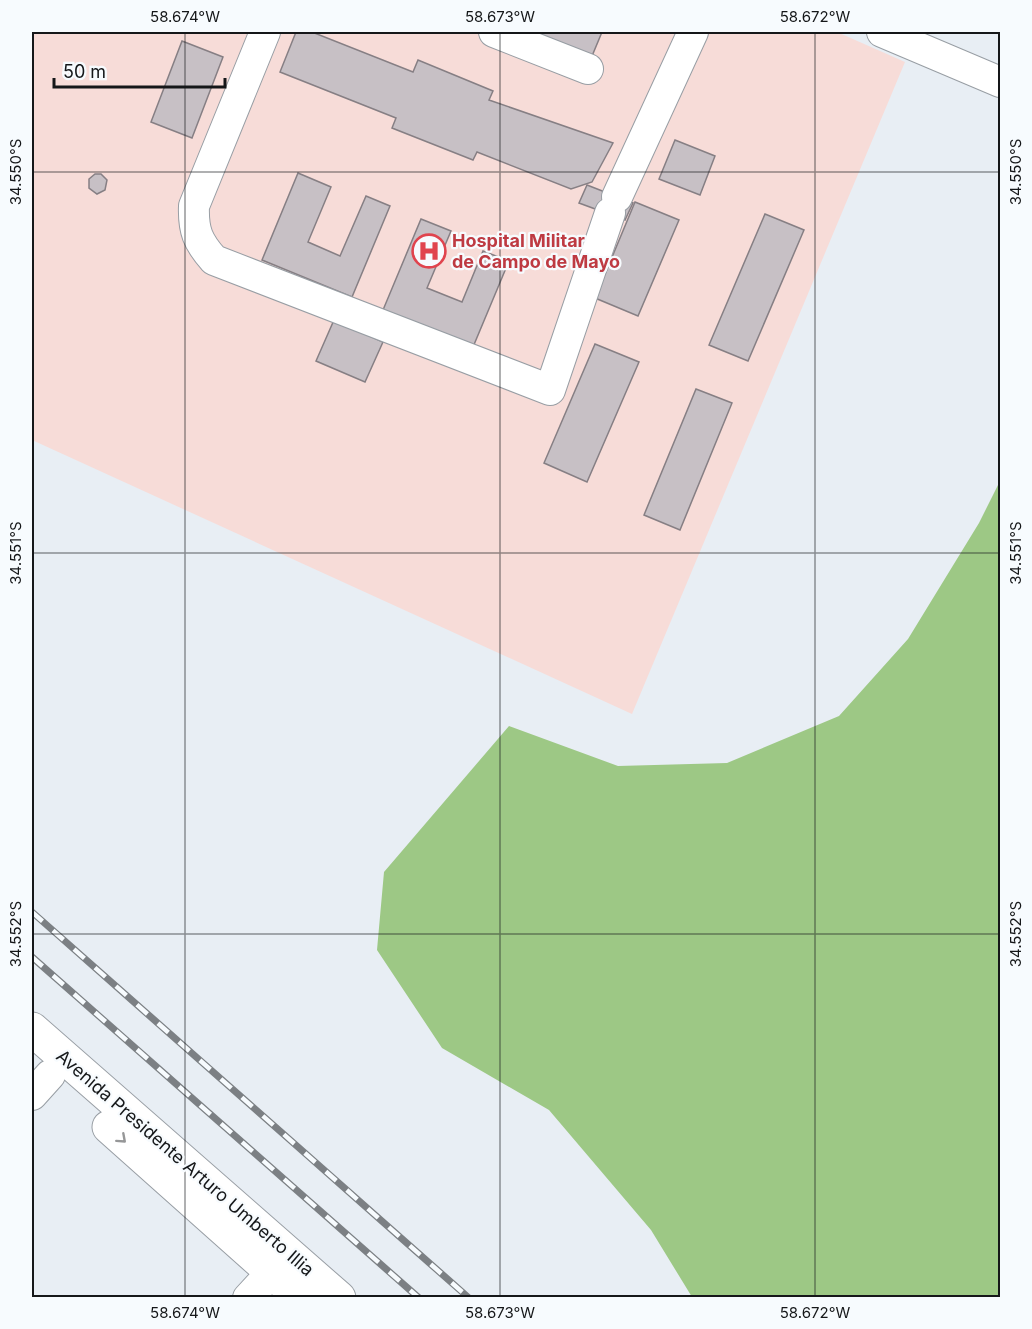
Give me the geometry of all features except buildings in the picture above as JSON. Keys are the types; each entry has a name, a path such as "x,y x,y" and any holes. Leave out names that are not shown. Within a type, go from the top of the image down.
{"main road":[{"name":"Avenida Presidente Arturo Umberto Illia","path":"32,1029 339,1298"},
{"name":"Avenida Presidente Arturo Umberto Illia","path":"38,1076 301,1298"}],"street":[{"path":"265,32 194,206 194,227 200,244 214,260 550,390 613,205 693,32"},
{"path":"494,32 588,69"},
{"path":"882,32 1000,82"},
{"path":"248,1298 272,1272"}],"shaded area":[{"name":"Hospital Militar de Campo de Mayo","path":"32,32 837,32 905,62 632,714 32,440"}],"green space":[{"path":"1000,481 1000,1297 692,1297 651,1230 549,1110 442,1048 377,950 384,872 509,726 618,766 727,763 839,716 908,639 979,523"}],"railway":[{"path":"32,912 469,1298"},
{"path":"32,957 419,1298"}],"place":[{"name":"Hospital Militar de Campo de Mayo","path":"429,251"}]}
